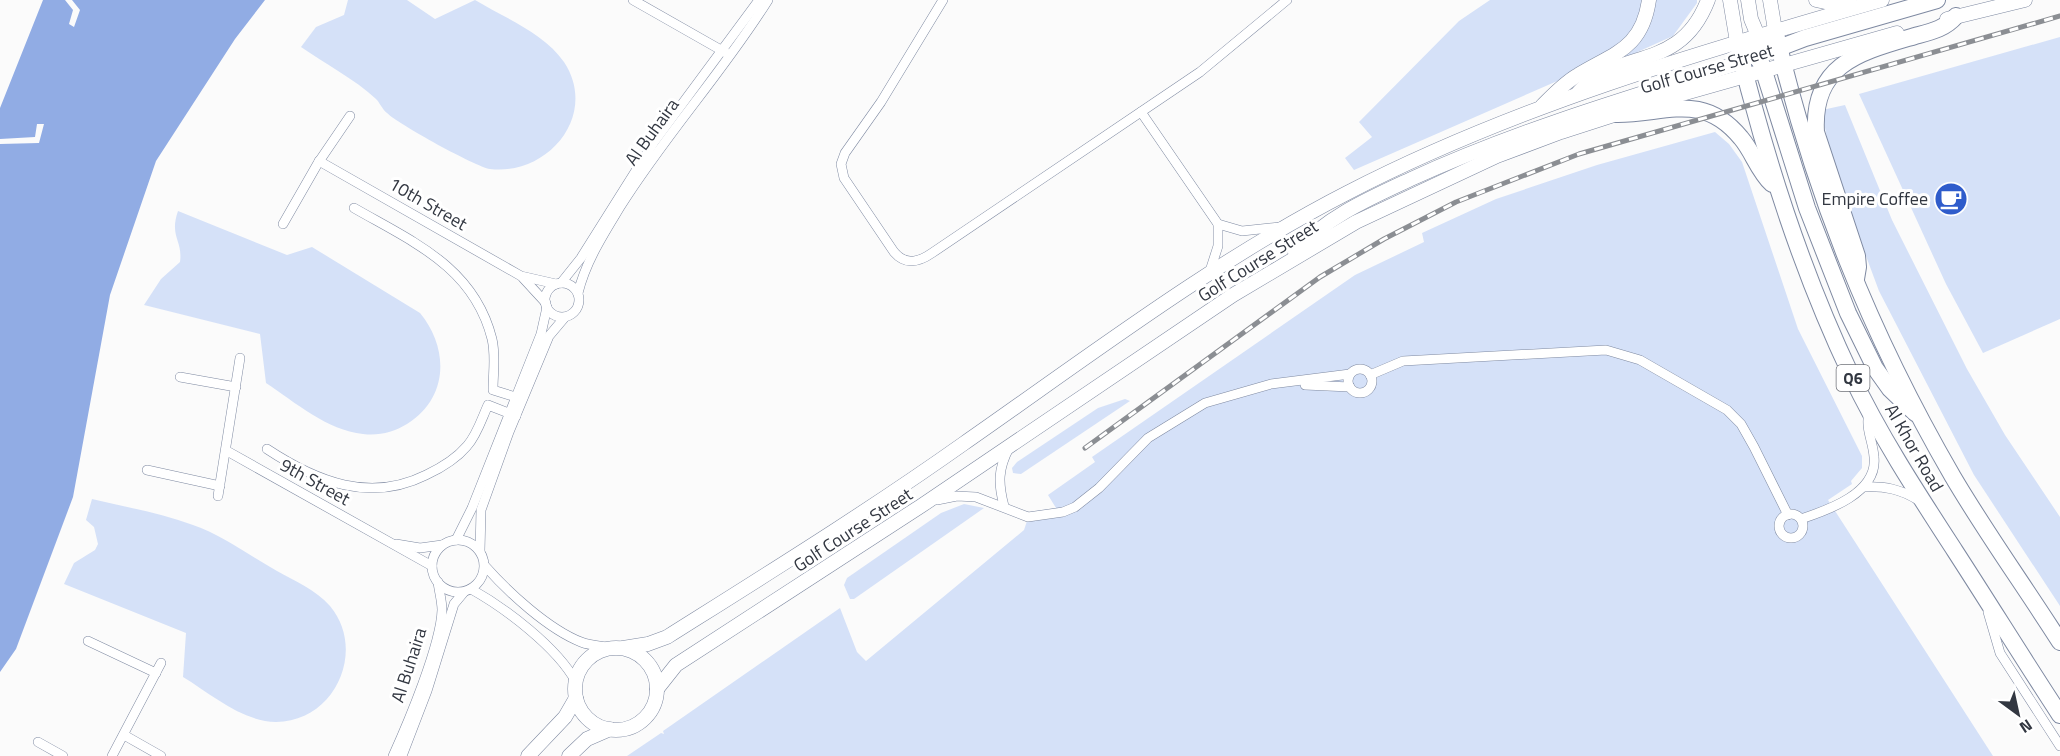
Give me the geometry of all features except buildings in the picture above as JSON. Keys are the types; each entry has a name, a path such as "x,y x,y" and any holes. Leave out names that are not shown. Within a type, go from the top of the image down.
{"highway":[{"path":"1921,416 1910,410 1890,389 1875,368 1848,313 1807,208 1759,56 1936,0"},
{"path":"1854,283 1858,267 1857,256 1816,132 1816,112 1821,93 1830,76 1851,57 1938,30 1956,16"},
{"name":"Al Khor Road","path":"1775,30 1759,56 1778,188 1814,293 1869,409 1924,504 2060,714"},
{"name":"Al Khor Road","path":"1737,42 1759,56 1784,66 1825,208 1854,283 1954,479 2060,642"},
{"path":"1616,114 1678,107 1710,114 1740,136 1764,176 1778,188"}],"main road":[{"path":"1539,110 1561,86 1578,74 1609,60 1627,46 1640,29 1649,0"},
{"path":"1575,96 1585,85 1601,74 1658,55 1674,46 1696,24 1708,0"},
{"path":"1730,0 1737,42"},
{"path":"1286,262 1312,235 1343,213 1434,169 1586,110 1759,56 1748,0"},
{"path":"1770,0 1775,30"},
{"path":"1816,0 1834,4 1861,0"},
{"name":"Golf Course Street","path":"1775,30 1882,0"},
{"name":"Golf Course Street","path":"1784,66 1956,16 2025,0"},
{"name":"Golf Course Street","path":"618,648 648,644 667,637 870,509 1209,273 1285,226 1418,159 1575,96 1737,42"},
{"name":"Golf Course Street","path":"657,689 676,665 921,506 1286,262 1415,193 1497,156 1616,114 1759,56"},
{"path":"569,756 587,739 610,729 624,729 642,720 651,709 657,689 655,675 648,662 636,653 618,648 601,651 589,658 580,669 576,682 576,698 588,719 610,729"},
{"path":"528,756 564,717 576,698"}],"street":[{"path":"633,0 726,53"},
{"name":"Al Buhaira","path":"578,293 584,269 593,251 637,180 726,53 759,0"},
{"name":"Al Buhaira","path":"558,283 581,258 648,151 768,0"},
{"path":"943,0 881,102 845,153 841,164 844,178 899,257 911,262 924,258 1142,112 1232,47 1287,0"},
{"path":"1142,112 1218,224 1218,246 1209,273"},
{"path":"283,224 319,161 350,116"},
{"name":"10th Street","path":"319,161 521,276 558,283"},
{"path":"267,449 322,480 367,489 390,489 412,482 454,458 468,445 488,405 493,390 492,339 474,294 440,258 354,208"},
{"path":"1218,224 1242,231 1285,226"},
{"name":"10th Street","path":"521,276 546,305"},
{"path":"456,540 472,508 518,398 541,334 548,291 558,283 571,285 578,293 578,306 549,336 518,398"},
{"path":"546,305 555,315 566,316"},
{"path":"1370,375 1403,361 1606,350 1627,355 1710,398 1735,417 1754,447 1788,515"},
{"path":"147,470 219,491 240,358"},
{"path":"921,506 943,497 976,497 1028,517 1052,515 1069,510 1099,488 1148,438 1187,412 1229,394 1350,374 1360,369 1370,375"},
{"path":"1350,374 1350,387"},
{"path":"1288,383 1297,386 1350,387 1357,392 1366,390 1371,385 1370,375"},
{"path":"180,376 236,387"},
{"path":"493,390 518,398"},
{"path":"488,405 512,414"},
{"path":"1864,487 1875,464 1867,431 1869,409"},
{"path":"512,414 481,510 480,551 485,566 503,587 567,634 581,642 618,648"},
{"path":"1004,506 999,475 1001,463 1012,444"},
{"name":"9th Street","path":"226,451 432,566"},
{"path":"1801,519 1832,507 1864,487 1883,486 1897,489 1924,504"},
{"path":"1788,515 1797,515 1801,519 1803,525 1799,535 1786,537 1780,525 1788,515"},
{"path":"480,551 471,543 456,540 443,545 435,554 432,566 438,582 450,591 468,590 493,601 554,651 576,682"},
{"name":"9th Street","path":"388,542 412,548 443,545"},
{"path":"468,590 481,579 485,566"},
{"name":"Al Buhaira","path":"402,756 428,691 438,643 442,610 438,582"},
{"path":"493,601 503,587"},
{"name":"Al Buhaira","path":"393,756 454,604 468,590"},
{"path":"1985,601 2000,653 2060,746"},
{"path":"88,641 156,673"},
{"path":"112,756 161,663"},
{"path":"124,735 161,756"},
{"path":"38,742 63,756"}],"shaded area":[{"path":"348,0 407,0 435,19 475,0 535,34 564,62 573,82 575,102 571,121 562,138 548,152 531,163 511,169 490,169 454,153 406,126 387,113 376,99 359,85 301,47 316,27 344,15"},
{"path":"1490,0 1697,0 1697,3 1673,36 1633,54 1555,82 1354,170 1345,158 1372,137 1359,122 1459,21"},
{"path":"2060,37 2060,319 1983,353 1946,284 1859,94"},
{"path":"1845,105 1892,220 1967,369 2005,435 2060,517 2060,606 1974,475 1879,291 1831,162 1822,110"},
{"path":"1715,132 1729,144 1742,162 1798,329 1862,456 1862,468 1851,481 1852,484 1828,500 1993,756 627,756 661,733 664,734 663,731 840,608 857,652 866,661 1024,530 1030,512 1056,508 1048,495 1095,462 1092,457 1355,275 1424,242 1422,233 1496,199 1597,165"},
{"path":"178,211 287,255 312,247 420,313 436,341 440,357 437,387 431,401 407,424 386,433 363,434 337,427 312,414 266,383 260,334 144,305 161,279 180,262 180,248 175,233"},
{"path":"1125,399 1130,401 1021,474 1013,473 1012,468 1017,462 1098,408"},
{"path":"92,499 168,517 204,529 318,595 330,606 341,624 345,643 345,662 339,680 329,697 315,710 297,719 264,721 239,712 183,677 186,633 64,584 74,563 95,550 98,544 94,527 86,520"},
{"path":"964,504 984,508 854,599 850,599 844,585 847,578 941,513"}],"water":[{"path":"43,0 65,0 73,10 69,24 74,27 80,10 72,0 265,0 235,39 156,161 110,295 73,497 16,649 0,672 0,144 39,143 44,124 37,124 35,137 0,139 0,108"}],"railway":[{"path":"1085,448 1320,277 1384,239 1456,202 1579,154 2060,16"}],"place":[{"name":"Empire Coffee","path":"1951,199"}]}
